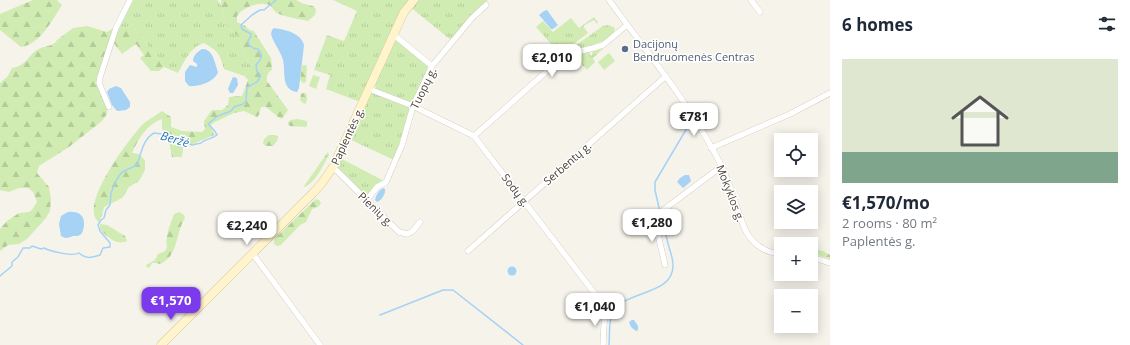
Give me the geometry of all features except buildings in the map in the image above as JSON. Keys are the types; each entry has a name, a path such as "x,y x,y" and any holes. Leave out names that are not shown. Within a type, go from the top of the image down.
{"main road":[{"name":"Paplentės g.","path":"161,345 322,183 333,167 404,12 414,0"}],"street":[{"path":"109,107 99,83 100,77 116,28 130,0"},
{"name":"Mokyklos g.","path":"609,0 666,76 685,104 722,166 749,237 755,244 774,252"},
{"path":"751,0 760,12"},
{"name":"Tuopų g.","path":"367,200 377,187 386,182 402,145 413,106 432,66 472,18 486,5"},
{"path":"474,136 565,54 593,48 603,44 627,25"},
{"path":"394,35 432,66"},
{"name":"Serbentų g.","path":"468,250 666,76"},
{"name":"Sodų g.","path":"369,89 413,106 474,136 605,307 603,345"},
{"path":"711,148 790,114 830,93"},
{"path":"654,216 722,166"},
{"name":"Pienių g.","path":"333,167 399,232 407,234 413,231 420,222"},
{"path":"648,214 654,216"},
{"path":"654,216 666,265"},
{"path":"253,254 320,345"},
{"path":"818,259 830,262"}],"green space":[{"path":"33,0 57,0 62,5 50,24 40,36 28,45 21,47 0,30 0,14"},
{"path":"131,0 217,0 222,6 222,11 228,28 238,36 248,61 249,70 244,76 224,69 218,53 204,43 191,51 178,73 164,67 132,25 124,28 119,25"},
{"path":"221,0 296,0 313,6 316,9 315,15 308,21 277,13 267,4 258,4 248,7 237,16 237,22 244,25 251,31 253,30 271,58 272,70 267,76 267,81 288,110 282,119 266,107 261,107 257,117 244,111 234,113 211,125 214,135 183,148 182,157 172,157 169,141 162,129 162,119 157,121 147,128 137,142 132,153 139,154 145,160 145,170 139,181 129,187 122,198 104,207 99,222 94,214 95,202 100,188 118,156 144,123 162,111 171,117 171,127 182,131 202,132 205,129 204,121 212,110 222,110 228,105 229,97 242,96 248,80 244,76 249,70 248,61 238,36 228,28 222,11"},
{"path":"333,0 409,0 360,102 326,89 330,75 314,70 327,35 344,41 357,11"},
{"path":"417,0 488,0 478,9 451,40 410,7"},
{"path":"594,17 598,22 597,24 594,20 583,26 588,33 560,54 536,27 543,21 553,32 571,18 579,28"},
{"path":"119,25 124,28 132,25 164,67 159,71 151,71 140,58 144,55 136,44 122,54 113,42"},
{"path":"609,25 615,28 614,32 604,41 569,50 603,26"},
{"path":"87,26 107,32 113,29 97,78 107,106 107,114 102,121 69,147 39,166 37,173 49,187 51,199 50,211 46,218 27,239 19,244 8,245 0,251 0,229 7,221 19,213 29,212 32,210 37,202 33,192 28,188 19,188 9,192 0,190 0,83 8,76 12,68 23,63 37,50 55,43 73,28"},
{"path":"396,34 430,63 411,104 376,90 375,83"},
{"path":"605,47 593,58 595,62 587,70 573,55 589,52 591,56 593,54 592,52"},
{"path":"609,53 615,61 604,70 598,62"},
{"path":"303,65 306,65 307,67 306,82 303,83 300,80"},
{"path":"313,75 320,77 316,89 309,86"},
{"path":"306,93 307,98 306,103 304,104 300,100 301,94"},
{"path":"373,93 410,108 394,160 349,139 371,94"},
{"path":"297,119 307,121 307,126 290,126 288,124 291,120"},
{"path":"269,135 276,135 278,137 273,146 266,146 263,144 264,139"},
{"path":"328,152 329,155 319,173 309,185 305,187 304,186"},
{"path":"340,158 384,181 367,198 335,168"},
{"path":"316,199 321,203 318,207 312,209 306,222 300,225 281,245 277,246 274,244 275,238"},
{"path":"179,212 184,215 185,218 171,256 160,264 152,263 150,267 147,268 146,265 155,260 158,254 165,251 167,248 167,235 174,214"},
{"path":"100,224 107,225 125,236 127,241 115,242 100,229"},
{"path":"818,250 830,255 830,259 818,255"}],"water":[{"path":"547,10 558,25 553,29 551,29 539,15"},
{"path":"274,28 288,31 296,35 300,38 304,45 299,88 297,92 291,90 286,83 282,57 271,34"},
{"path":"202,49 209,51 215,61 218,72 213,79 206,83 197,86 189,86 185,81 185,72 190,65 197,67 197,64 193,61 193,59 198,51"},
{"path":"233,77 237,78 238,85 233,93 230,93 228,89"},
{"path":"116,86 121,88 130,102 130,107 126,110 117,111 112,105 107,92 109,89"},
{"path":"685,175 689,175 691,181 683,188 677,182"},
{"path":"383,188 385,189 384,195 377,202 375,200 376,196"},
{"path":"68,212 80,214 84,222 84,226 80,235 66,238 61,236 59,224 61,216"},
{"path":"512,266 517,271 512,276 507,271"},
{"path":"634,320 638,326 638,330 636,331 631,327 629,322"}],"waterway":[{"name":"Beržė","path":"0,276 12,266 12,262 18,257 23,248 30,248 32,246 67,254 79,253 84,256 94,257 100,255 103,248 110,247 110,243 100,231 98,225 104,218 106,210 110,205 111,193 117,179 122,172 137,165 147,139 154,133 162,134 192,145 201,143 217,135 208,124 218,116 243,104 246,101 247,88 257,82 260,77 260,74 257,72 256,65 261,54 258,49 255,49 249,45 248,41 251,34 242,29 241,25 252,15 260,10 264,10 276,0"},
{"path":"659,208 655,190 655,182 690,123"},
{"path":"609,345 610,320 613,312 619,305 627,300 657,288 666,282 671,275 673,260 661,215"},
{"path":"380,315 443,290 453,290 523,345"}],"place":[{"name":"Dacijonų Bendruomenės Centras","path":"625,49"}]}
